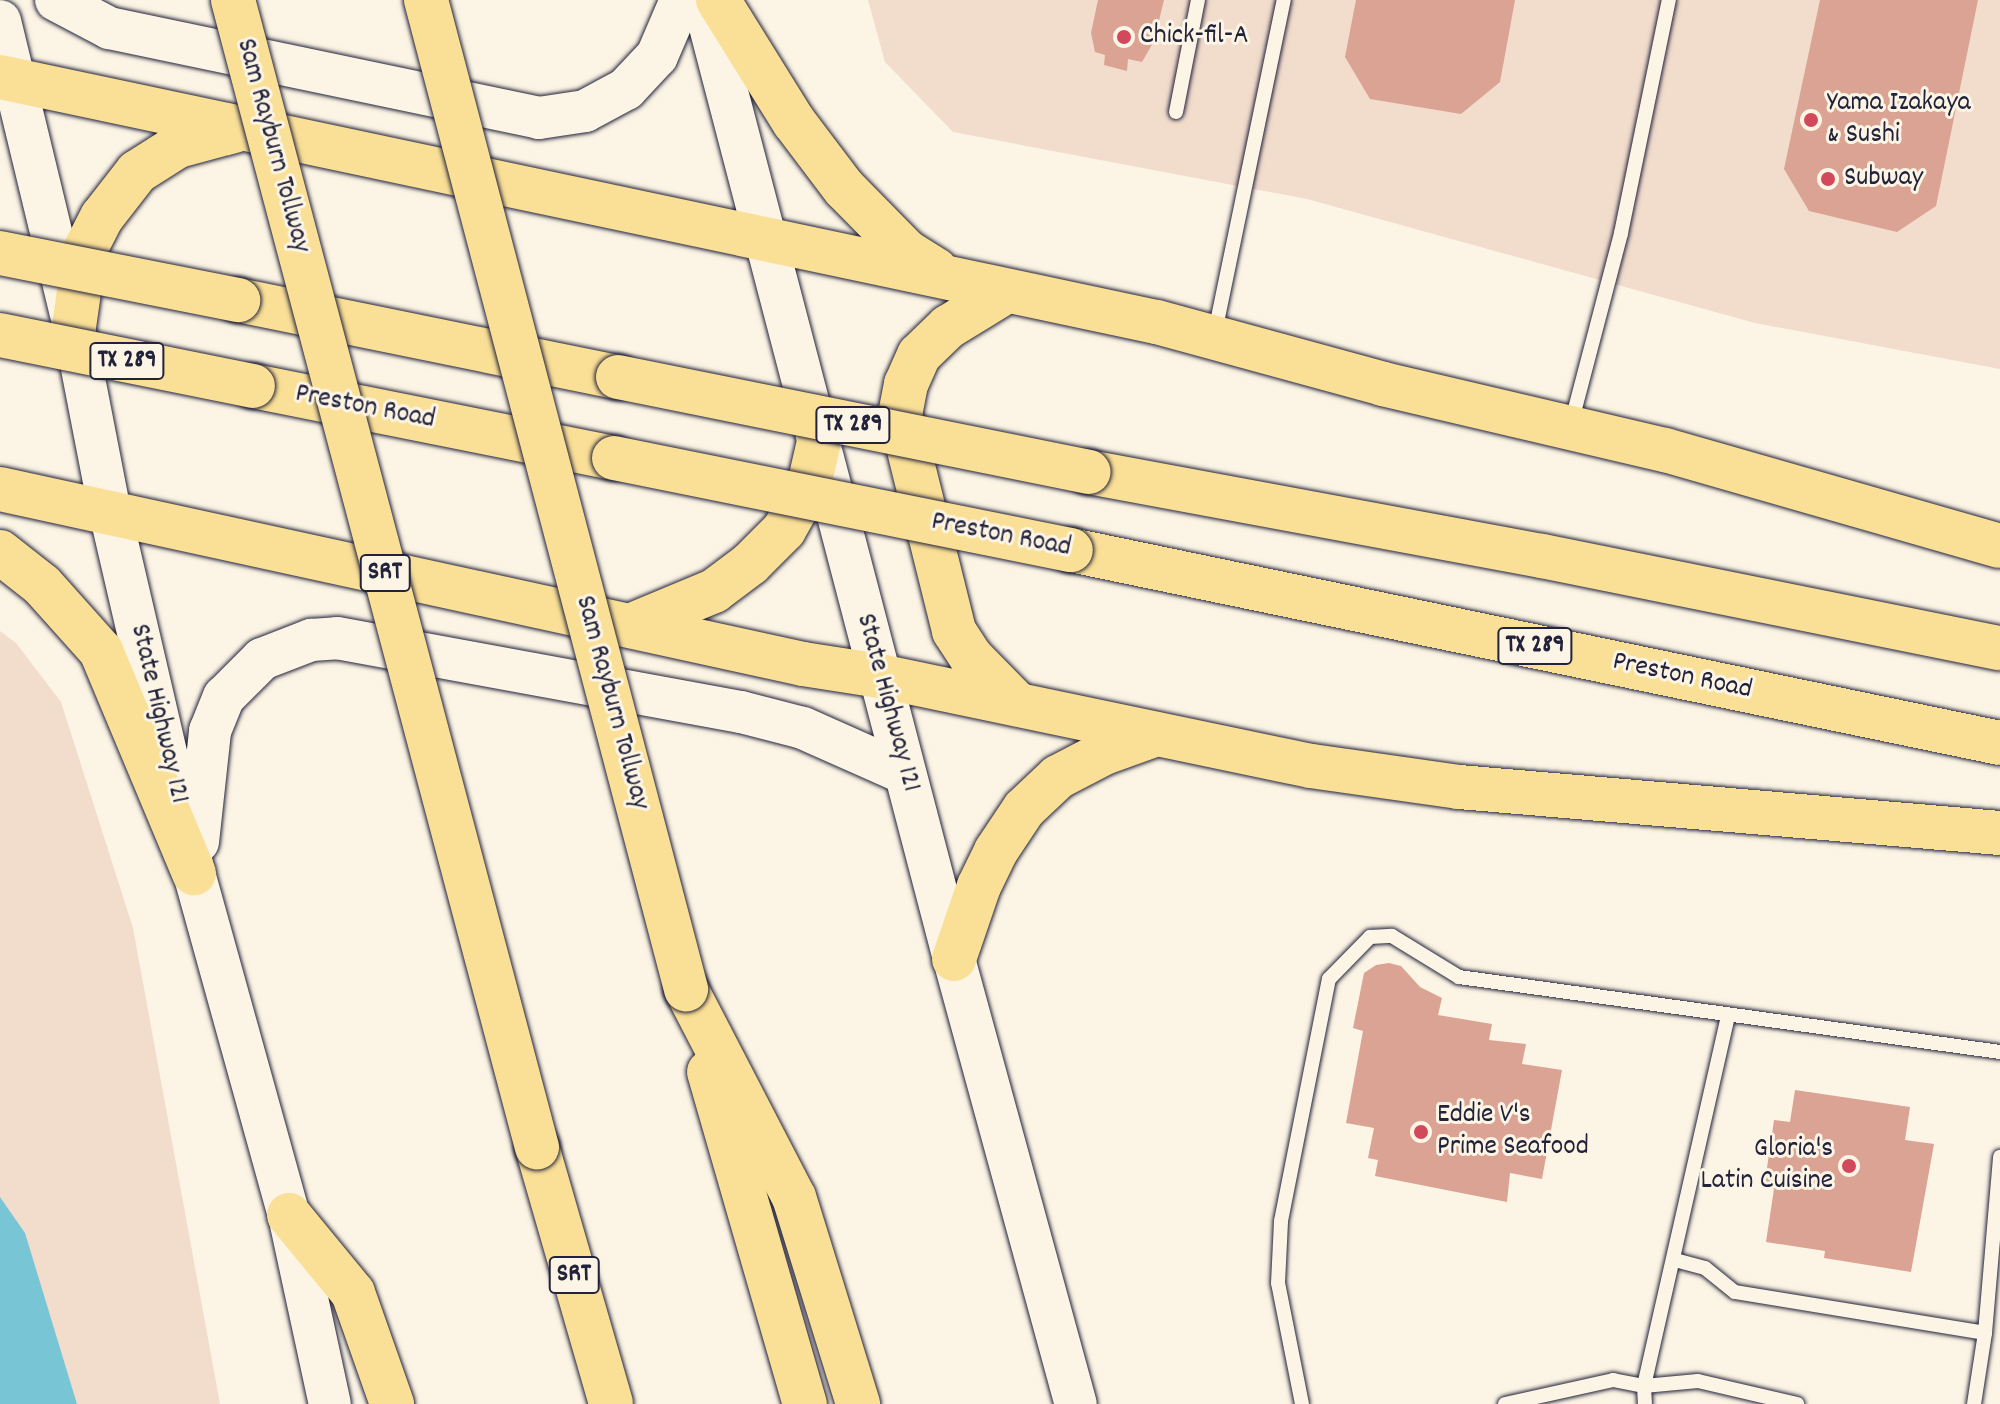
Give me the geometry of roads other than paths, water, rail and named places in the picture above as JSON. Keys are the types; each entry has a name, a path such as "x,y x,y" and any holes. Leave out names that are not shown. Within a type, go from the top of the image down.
{"main road":[{"path":"56,0 109,28 539,118 585,111 626,89 657,56 681,0"},
{"name":"Sam Rayburn Tollway","path":"233,0 537,1147 611,1404"},
{"name":"Sam Rayburn Tollway","path":"426,0 686,989 805,1404"},
{"name":"State Highway 121","path":"703,0 768,240 818,446 904,773 1076,1404"},
{"path":"718,0 794,122 844,188 907,252 952,280"},
{"name":"State Highway 121","path":"0,21 7,78 74,327 110,512 194,873 289,1215 330,1404"},
{"path":"7,78 1214,336 1383,384 1665,450 2000,546"},
{"path":"74,327 85,250 102,217 137,172 178,146 244,128"},
{"name":"TX 289","path":"0,253 1088,472 1542,556 2000,648"},
{"path":"1005,292 948,327 919,355 906,384 900,414 954,631 971,657 1017,704"},
{"name":"Preston Road","path":"0,335 1071,550 2000,743"},
{"path":"632,625 714,591 750,564 784,530 809,485 818,446"},
{"path":"0,489 803,664 880,676 1311,766 1459,787 2000,833"},
{"path":"0,552 42,585 101,651 194,873"},
{"path":"194,873 210,731 224,697 262,659 311,640 337,638 741,712 803,728 904,773"},
{"path":"954,959 979,886 996,851 1024,809 1058,777 1104,753 1157,734"},
{"path":"686,989 794,1197 858,1404"},
{"path":"289,1215 353,1293 392,1404"}],"lane":[{"path":"1176,112 1198,0"},
{"path":"1214,336 1284,0"},
{"path":"1570,428 1621,233 1669,0"},
{"path":"1302,1404 1278,1283 1281,1221 1329,979 1370,937 1392,936 1459,977 2000,1052"},
{"path":"1645,1404 1644,1386 1728,1016"},
{"path":"1974,1404 1985,1333 2000,1157"},
{"path":"1675,1260 1705,1268 1735,1292 1985,1333"},
{"path":"1505,1404 1613,1380 1644,1386 1698,1381 1797,1404"}],"water":[{"path":"0,1197 25,1233 77,1404 0,1404"}],"place":[{"name":"Chick-fil-A","path":"1124,37"},
{"name":"Yama Izakaya & Sushi","path":"1811,120"},
{"name":"Subway","path":"1828,179"},
{"name":"Eddie V's Prime Seafood","path":"1421,1132"},
{"name":"Gloria's Latin Cuisine","path":"1849,1166"}]}
